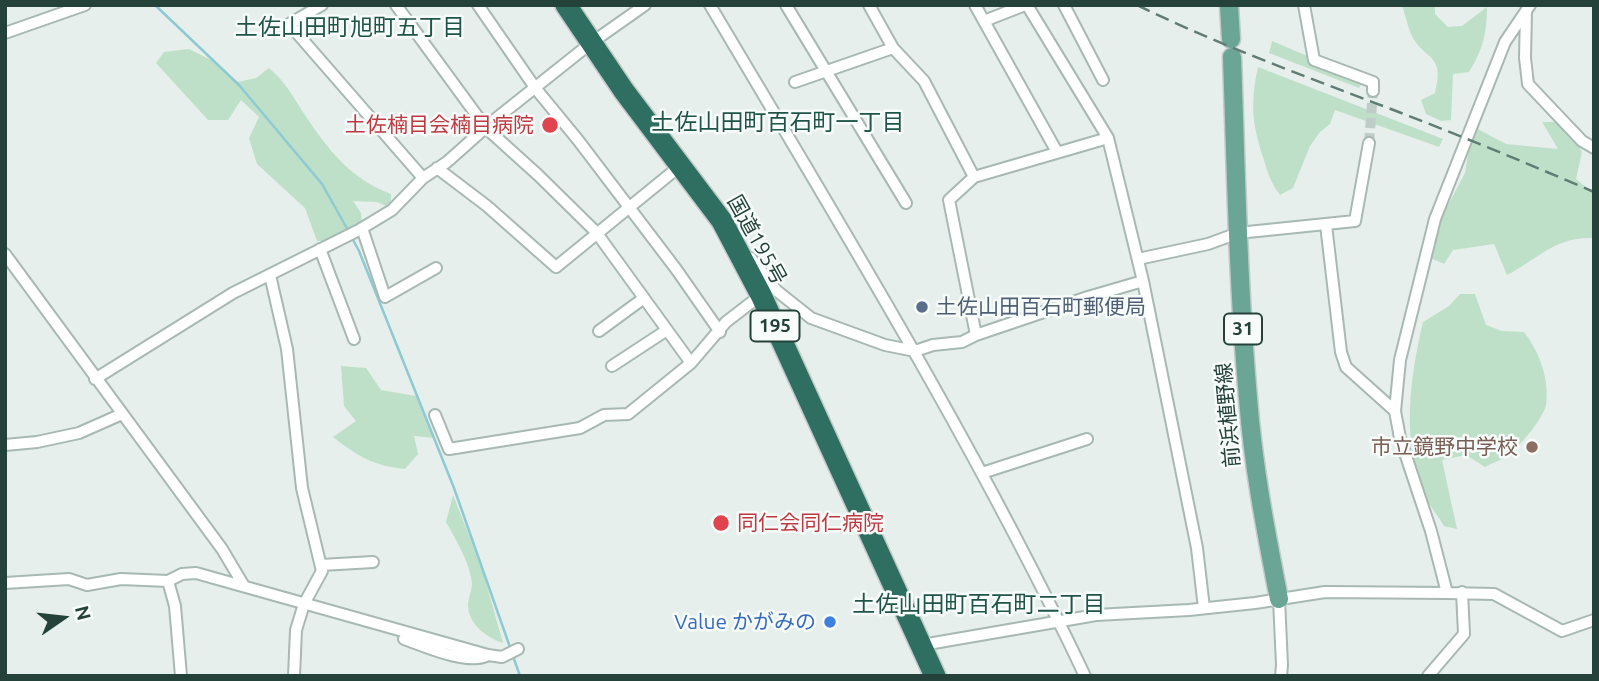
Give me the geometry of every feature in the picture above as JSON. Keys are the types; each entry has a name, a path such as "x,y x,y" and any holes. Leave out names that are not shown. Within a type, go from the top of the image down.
{"highway":[{"name":"国道195号","path":"566,5 624,91 722,221 761,295 935,676"}],"main road":[{"name":"前浜植野線","path":"1229,5 1248,400 1256,477 1279,599"}],"street":[{"path":"5,33 85,5"},
{"path":"322,5 289,24 423,177"},
{"path":"397,5 486,128 596,233 691,363"},
{"path":"478,5 536,89 628,207 720,332"},
{"path":"95,379 233,293 392,210 423,177 592,43 645,5"},
{"path":"710,5 915,351 982,473 1085,676"},
{"path":"786,5 906,203"},
{"path":"869,5 893,48 924,81 974,177"},
{"path":"975,5 1057,152"},
{"path":"984,21 1026,5 1108,138 1143,281 1196,548 1204,608"},
{"path":"1064,5 1103,80"},
{"path":"1304,5 1314,60 1373,82 1373,91"},
{"path":"1528,7 1525,58 1528,84 1582,141 1594,148"},
{"path":"1447,593 1431,531 1400,438 1395,411 1399,360 1434,219 1505,42 1528,7"},
{"path":"795,82 893,48"},
{"path":"976,335 949,200 974,177 1108,138"},
{"path":"1138,259 1208,244 1238,233 1355,221 1369,143"},
{"path":"437,168 487,206 555,267 680,166"},
{"path":"722,221 777,291 811,318 885,345 915,351 933,345 962,342 1088,297 1143,281"},
{"path":"1326,225 1341,352 1346,368 1395,411"},
{"path":"360,229 385,297 436,268"},
{"path":"320,249 354,339"},
{"path":"5,254 222,549 244,586"},
{"path":"270,275 287,349 302,488 322,571 304,604 296,630 294,676"},
{"path":"435,415 449,449 580,428 604,415 628,414 691,363 726,322 761,295"},
{"path":"600,331 644,298"},
{"path":"612,366 667,330"},
{"path":"5,445 37,442 79,433 122,414"},
{"path":"982,473 1087,439"},
{"path":"321,565 373,562"},
{"path":"5,583 69,579 87,585 121,579 168,581 182,574 196,573 488,655 502,657 518,649"},
{"path":"168,581 175,606 181,676"},
{"path":"922,645 1096,615 1204,608 1325,592 1494,594 1562,631 1594,620"},
{"path":"1428,676 1464,634 1462,592"},
{"path":"1279,599 1281,676"}],"green space":[{"path":"1402,5 1435,5 1435,14 1448,27 1462,26 1487,7 1483,41 1474,64 1469,72 1453,74 1451,120 1441,121 1426,114 1421,100 1435,93 1438,70 1432,58 1415,42"},
{"path":"1272,41 1364,80 1359,88 1269,53"},
{"path":"189,49 211,60 238,82 256,78 269,68 285,85 323,140 342,162 364,180 391,194 391,208 377,202 353,201 361,213 363,230 338,241 317,241 305,208 257,164 249,138 259,117 241,100 228,120 208,120 156,63 164,52"},
{"path":"1258,67 1443,139 1439,147 1335,110 1330,124 1310,146 1293,188 1280,195 1268,174 1255,125 1253,103"},
{"path":"1542,122 1564,122 1582,152 1576,179 1594,194 1594,238 1580,238 1558,245 1507,275 1494,244 1453,250 1444,264 1426,256 1436,228 1465,173 1468,154 1478,129 1506,144 1558,149"},
{"path":"1460,294 1475,294 1486,325 1502,331 1524,332 1542,366 1547,395 1544,411 1535,425 1503,458 1485,467 1466,455 1442,460 1457,529 1444,526 1424,494 1412,452 1410,408 1414,364 1423,322 1449,306"},
{"path":"341,366 366,368 381,390 416,396 435,438 414,436 418,454 405,469 366,459 333,437 356,421 344,406"},
{"path":"453,495 482,568 503,643 491,638 471,618 468,602 471,575 446,522"}],"waterway":[{"path":"155,5 239,85 322,184 349,232"},
{"path":"352,238 454,488 511,650"},
{"path":"513,656 520,676"}],"tunnel":[{"path":"1369,143 1373,91"}],"railway":[{"path":"1137,5 1244,53 1448,131 1594,192"}],"place":[{"name":"土佐楠目会楠目病院","path":"550,125"},
{"name":"土佐山田百石町郵便局","path":"922,307"},
{"name":"市立鏡野中学校","path":"1532,447"},
{"name":"同仁会同仁病院","path":"721,523"},
{"name":"Value かがみの","path":"830,622"}],"district":[{"name":"土佐山田町旭町五丁目","path":"350,27"},
{"name":"土佐山田町百石町一丁目","path":"778,122"},
{"name":"土佐山田町百石町二丁目","path":"979,604"}]}
